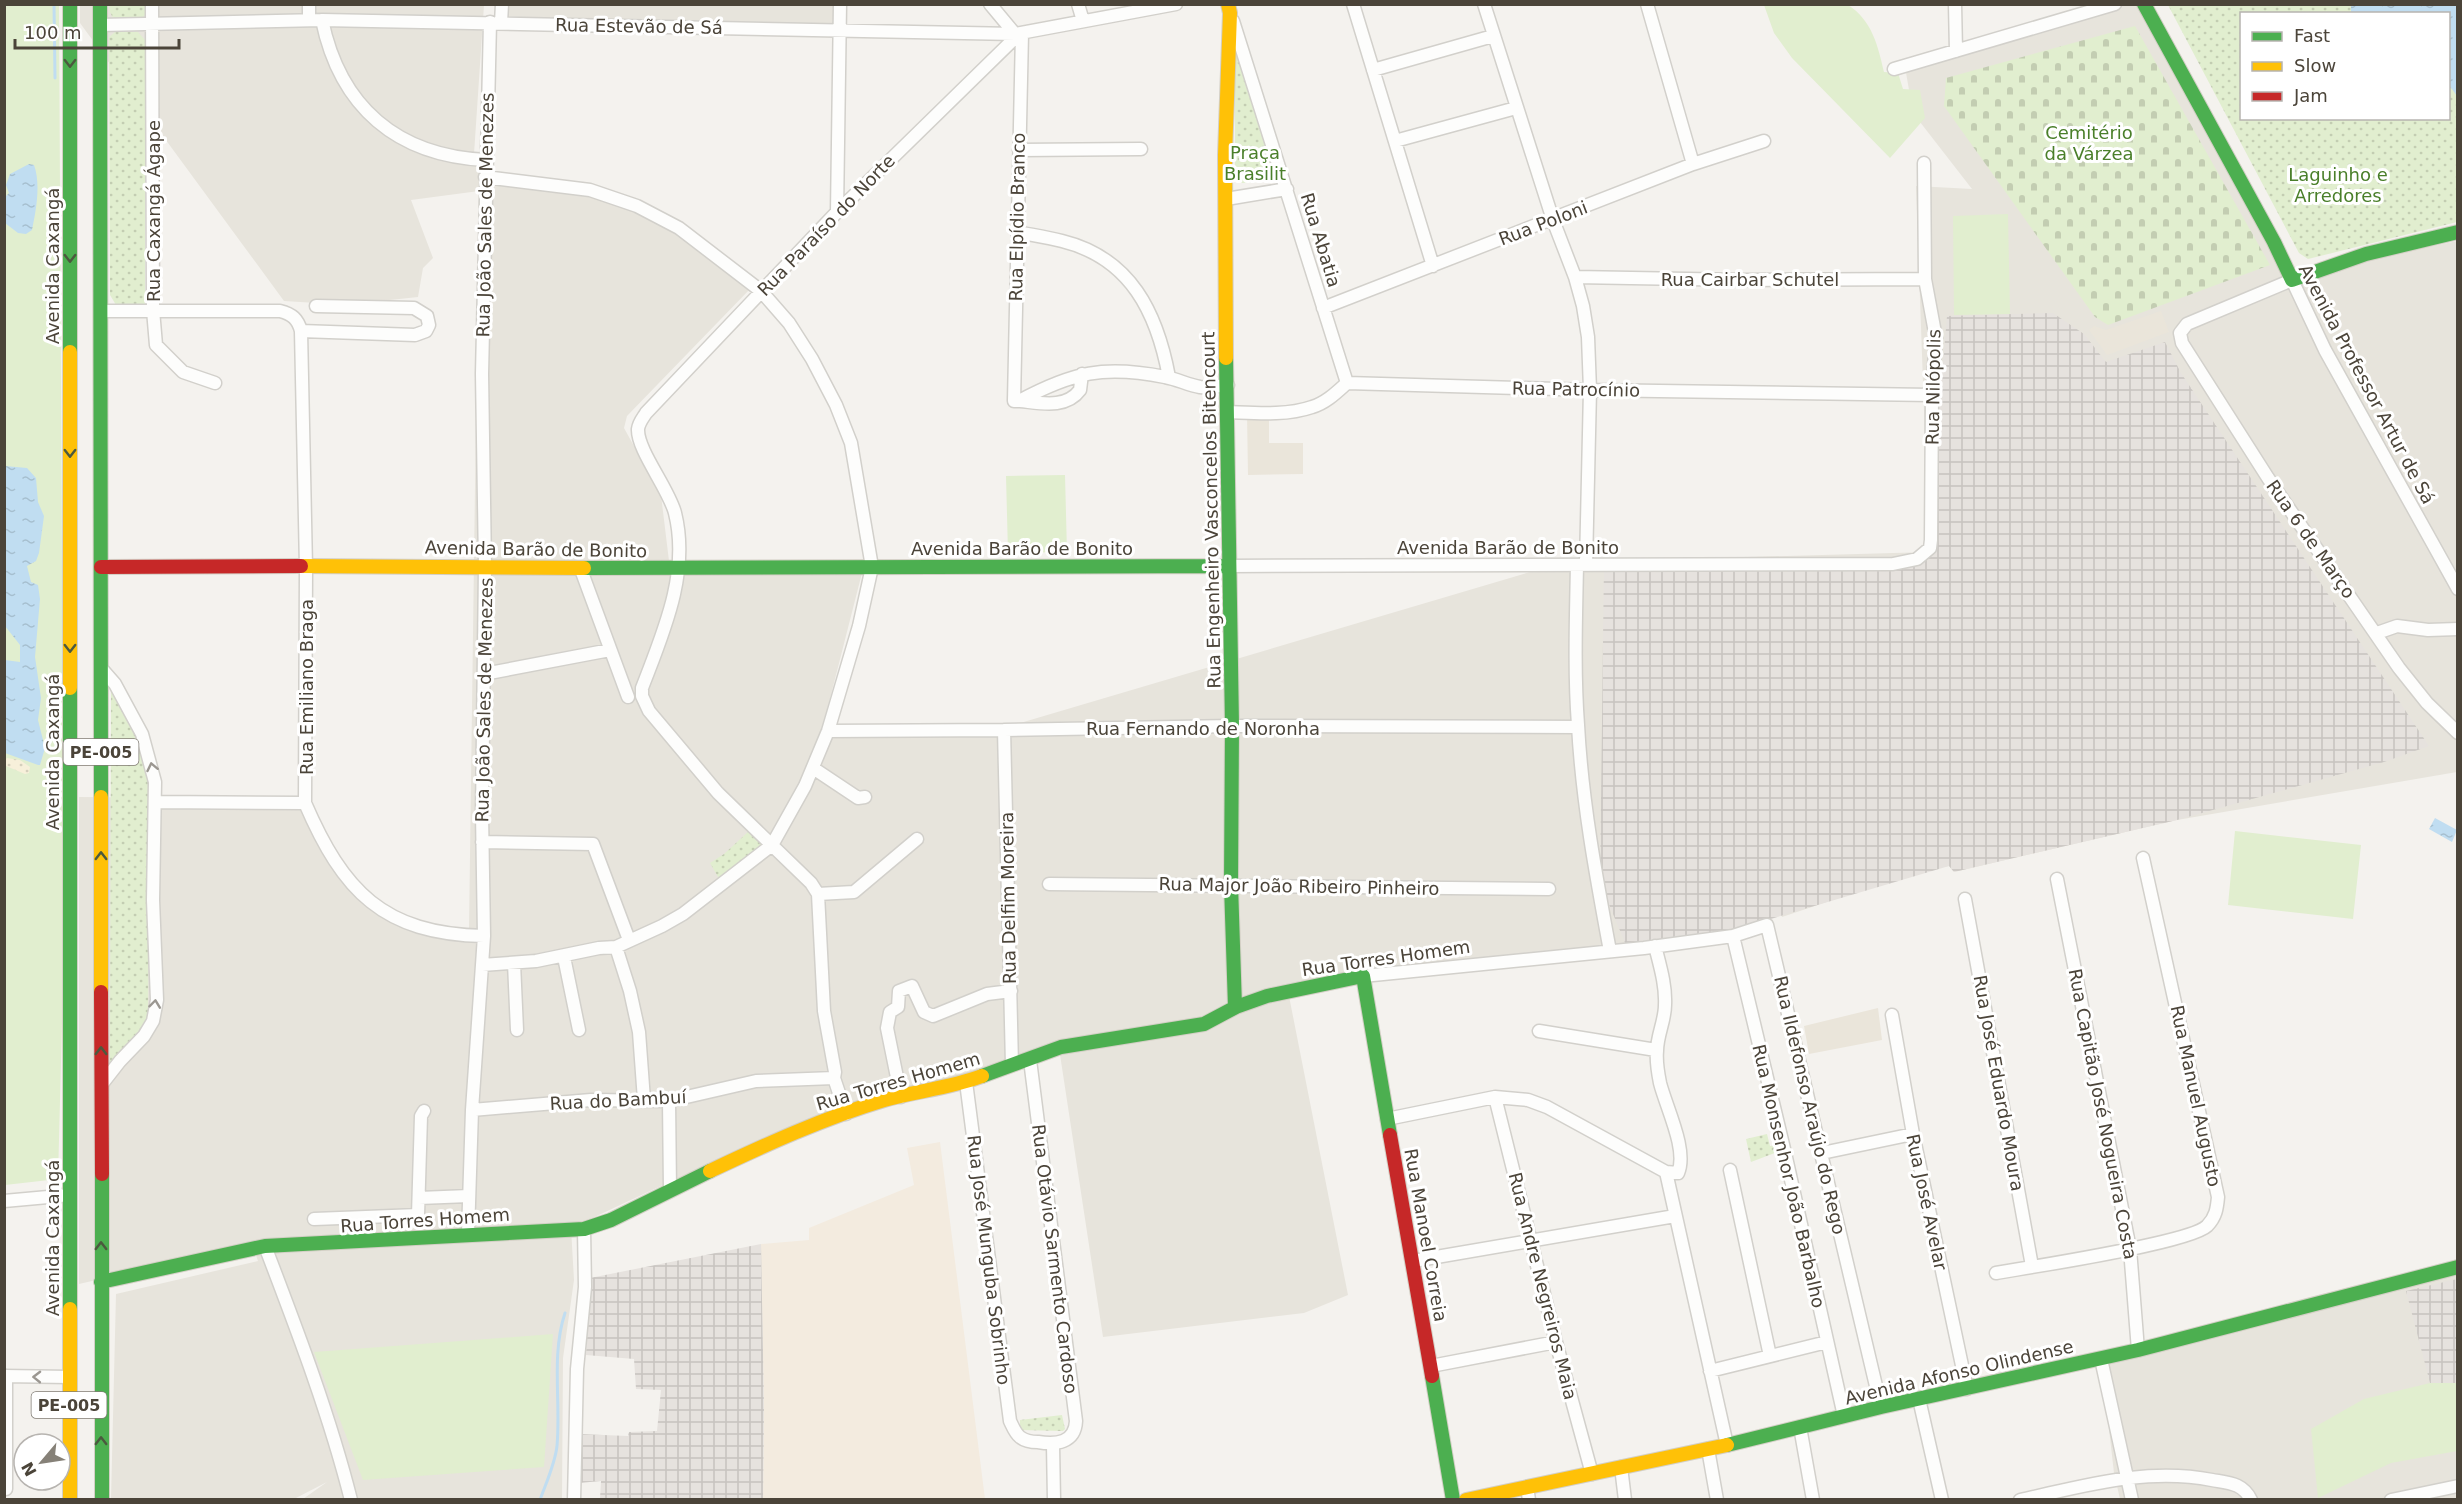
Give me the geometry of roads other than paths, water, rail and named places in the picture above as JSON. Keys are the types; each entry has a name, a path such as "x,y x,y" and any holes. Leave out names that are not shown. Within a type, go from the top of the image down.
{"street":[{"name":"Avenida Caxangá","path":"70,4 70,1500"},
{"name":"PE-005","path":"100,4 102,1500"},
{"name":"Rua Caxangá Ágape","path":"152,4 153,309 156,345 183,372 215,382"},
{"path":"309,4 337,70 350,93 387,130 434,153 460,158 486,159"},
{"name":"Rua João Sales de Menezes","path":"468,1234 472,1110 484,936 482,842 485,566 482,374 485,177 496,22 502,4"},
{"path":"837,212 840,4"},
{"path":"990,4 1019,34"},
{"path":"1078,4 1083,21"},
{"name":"Rua Estevão de Sá","path":"100,25 316,20 1019,34 1176,4"},
{"path":"1353,4 1433,266"},
{"path":"1484,4 1552,220 1575,277 1588,337 1590,390 1575,655 1578,727 1590,842 1610,951"},
{"path":"1647,4 1693,164"},
{"path":"1955,4 1956,51"},
{"path":"1894,69 2115,4"},
{"name":"Avenida Professor Artur de Sá","path":"2144,4 2274,242 2325,350 2457,589"},
{"name":"Rua Abatia","path":"1229,9 1347,383"},
{"name":"Rua Engenheiro Vasconcelos Bitencourt","path":"1229,9 1226,200 1228,566 1232,726 1231,885 1235,1007"},
{"name":"Rua Elpídio Branco","path":"1016,401 1019,34"},
{"name":"Rua Paraíso do Norte","path":"678,569 678,531 675,511 641,444 638,431 646,412 837,212 1019,34"},
{"path":"1373,70 1493,36"},
{"path":"1395,141 1516,108"},
{"name":"Rua Poloni","path":"1323,308 1693,164 1764,141"},
{"path":"1019,150 1141,149"},
{"name":"Rua Nilópolis","path":"1924,163 1925,279 1936,338 1932,394 1930,540"},
{"path":"482,966 564,957 599,948 616,947 683,914 772,845 813,768 828,731 859,626 872,567 851,443 836,405 812,359 789,323 761,291 679,228 637,206 590,190 485,177"},
{"path":"1226,200 1287,189"},
{"path":"1017,232 1064,241 1099,256 1124,275 1142,297 1155,322 1169,377"},
{"path":"2292,280 2366,254 2457,232"},
{"name":"Rua Cairbar Schutel","path":"1575,277 1743,280 1925,279"},
{"name":"Rua 6 de Março","path":"2292,280 2187,324 2180,333 2182,343 2262,468 2377,633 2398,668 2427,703 2457,733"},
{"path":"101,311 153,309 280,311 295,318 301,331 415,335 426,331 429,325 427,316 414,308 316,306"},
{"name":"Rua Emiliano Braga","path":"301,331 306,567 305,803 336,865 359,892 386,912 416,927 436,932 484,936"},
{"path":"1016,401 1082,374 1114,370 1169,377 1201,387 1228,385"},
{"path":"1016,401 1058,403 1066,401 1080,390 1082,374"},
{"path":"1228,412 1286,412 1314,407 1329,399 1347,383"},
{"name":"Rua Patrocínio","path":"1347,383 1590,390 1932,394"},
{"name":"Avenida Barão de Bonito","path":"101,567 485,566 678,569 1893,564 1917,559 1930,548 1930,540"},
{"path":"580,567 628,697"},
{"path":"678,569 674,599 641,691 643,701 682,753 718,793 811,883 818,894 824,1011 835,1072 834,1078 846,1114"},
{"path":"2377,633 2397,626 2428,630 2457,629"},
{"path":"484,674 610,650"},
{"path":"100,668 115,684 142,734 155,782 153,900 157,1000 153,1021 144,1036 101,1085"},
{"name":"Rua Fernando de Noronha","path":"828,731 1232,726 1578,727"},
{"name":"Rua Delfim Moreira","path":"1004,730 1012,1065"},
{"path":"813,768 858,798 866,797"},
{"path":"156,802 305,803"},
{"path":"818,894 854,891 917,839"},
{"path":"482,842 593,844 629,940"},
{"name":"Rua Manuel Augusto","path":"1996,1273 2130,1249 2192,1233 2206,1227 2217,1213 2218,1197 2143,858"},
{"name":"Rua Capitão José Nogueira Costa","path":"2057,879 2130,1249 2139,1350"},
{"name":"Rua Major João Ribeiro Pinheiro","path":"1049,884 1549,889"},
{"name":"Rua José Eduardo Moura","path":"1965,899 2032,1266"},
{"name":"Rua Ildefonso Araújo do Rego","path":"1650,947 1733,936 1767,925 1881,1407"},
{"name":"Rua Monsenhor João Barbalho","path":"1733,936 1844,1416"},
{"path":"616,947 630,991 639,1032 644,1100"},
{"path":"1387,1119 1495,1097 1528,1100 1547,1107 1666,1172 1678,1173 1680,1160 1675,1131 1660,1081 1656,1050 1665,1004 1664,985 1650,947"},
{"name":"Rua Torres Homem","path":"101,1282 265,1246 344,1244 468,1234 584,1229 611,1220 780,1138 885,1100 966,1082 1061,1047 1214,1021 1235,1007 1298,988 1364,976 1650,947"},
{"path":"564,957 579,1030"},
{"path":"514,963 517,1030"},
{"name":"Rua Manoel Correia","path":"1364,976 1453,1500"},
{"path":"901,1097 886,1024 890,1012 898,1007 899,991 912,986 924,1012 933,1016 987,994 1011,992"},
{"name":"Rua José Avelar","path":"1892,1015 1913,1134 1967,1389"},
{"path":"1539,1031 1656,1050"},
{"name":"Rua Otávio Sarmento Cardoso","path":"1030,1059 1076,1421 1076,1430 1070,1437 1053,1445"},
{"name":"Rua do Bambuí","path":"472,1110 591,1100 669,1101 756,1081 834,1078"},
{"name":"Rua José Munguba Sobrinho","path":"966,1082 1010,1421 1019,1436 1026,1441 1053,1445"},
{"name":"Rua Andre Negreiros Maia","path":"1495,1097 1556,1342 1592,1474"},
{"path":"669,1101 670,1190"},
{"path":"314,1219 418,1215 421,1116 424,1111"},
{"path":"1822,1154 1913,1134"},
{"path":"1730,1170 1770,1356"},
{"path":"1666,1172 1727,1445"},
{"path":"4,1201 70,1195"},
{"path":"419,1198 469,1196"},
{"path":"1413,1261 1675,1215"},
{"path":"574,1500 577,1370 585,1287 584,1229"},
{"path":"265,1246 310,1366 339,1452 351,1500"},
{"name":"Avenida Afonso Olindense","path":"1466,1500 1528,1493 1621,1467 1727,1445 1881,1407 2101,1359 2457,1267"},
{"path":"1431,1366 1556,1342"},
{"path":"1710,1371 1827,1342"},
{"path":"2101,1359 2132,1500"},
{"path":"6,1489 5,1376 69,1377"},
{"path":"1919,1399 1942,1500"},
{"path":"1800,1427 1813,1500"},
{"path":"1053,1445 1054,1500"},
{"path":"1708,1449 1717,1500"},
{"path":"1621,1467 1625,1500"},
{"path":"2020,1500 2126,1477 2186,1474 2234,1483 2250,1497"},
{"path":"2398,1499 2440,1495 2457,1486"}],"water":[{"path":"2351,5 2457,5 2457,96 2450,86 2450,12 2351,12"},
{"path":"29,164 34,165 37,189 32,230 26,234 18,233 5,223 4,198 9,193 6,185 10,174"},
{"path":"5,466 27,468 36,478 38,502 44,516 39,553 36,561 27,566 31,582 38,585 40,599 35,657 41,698 38,720 45,748 40,765 5,753 5,660 20,662 20,645 5,626"},
{"path":"2435,818 2457,830 2452,842 2429,829"}],"waterway":[{"path":"54,4 55,78"},
{"path":"540,1500 557,1446 558,1345 565,1313"}],"park label":[{"name":"Cemitério da Várzea","path":"2089,142"},
{"name":"Praça Brasilit","path":"1255,162"},
{"name":"Laguinho e Arredores","path":"2338,184"}]}
